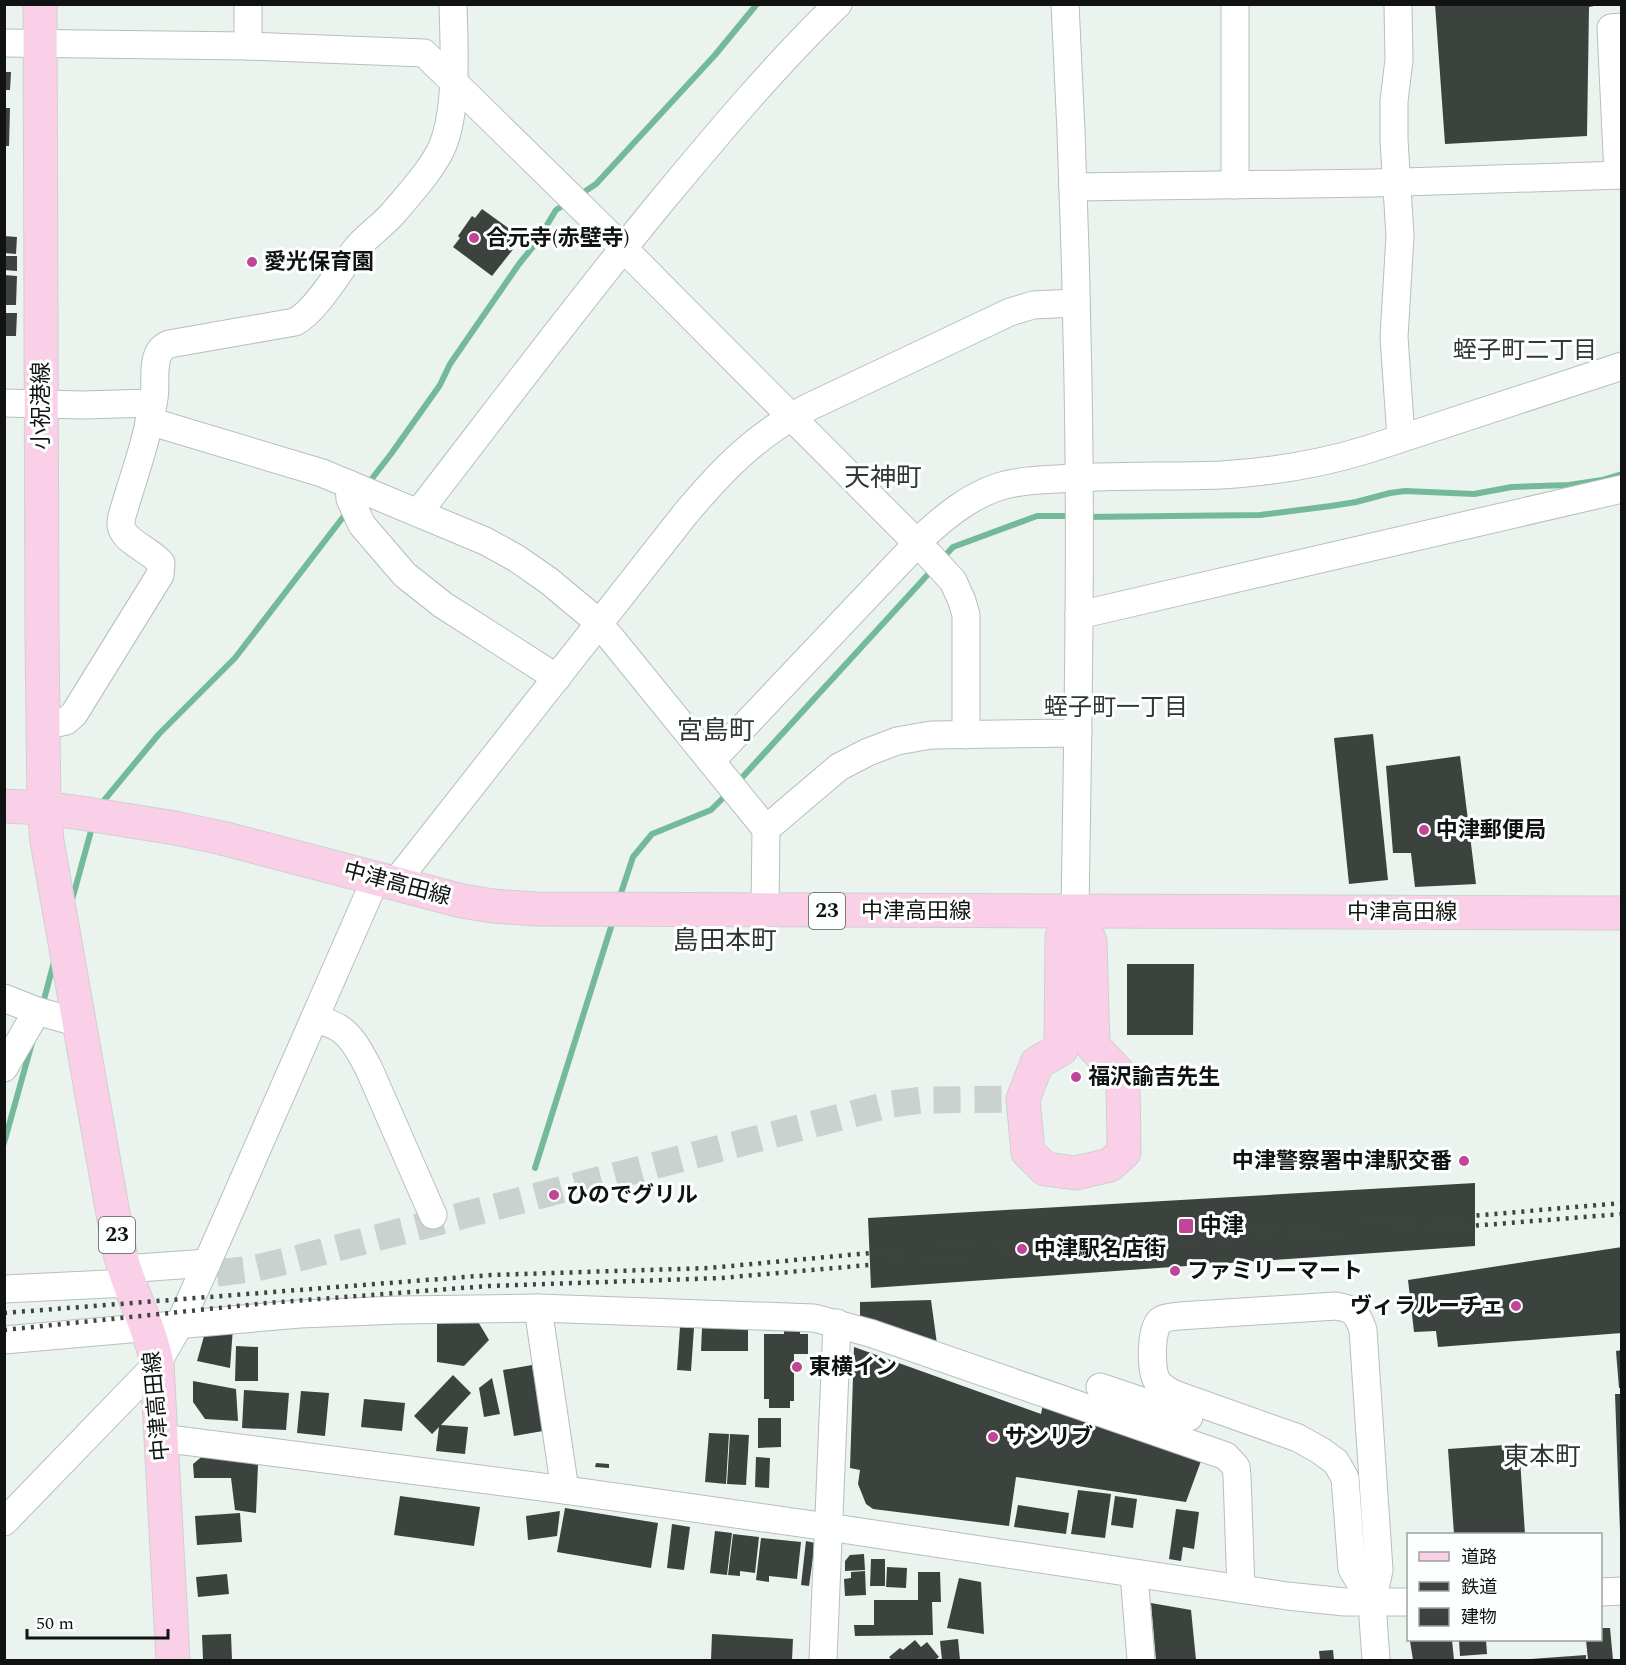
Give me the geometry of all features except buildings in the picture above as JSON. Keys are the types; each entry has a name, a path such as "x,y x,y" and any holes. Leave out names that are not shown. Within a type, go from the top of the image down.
{"main road":[{"name":"小祝港線","path":"40,4 44,808"},
{"path":"4,806 44,808"},
{"name":"中津高田線","path":"173,1660 155,1350 126,1276 47,841 44,808 129,820 210,835 462,901 493,906 586,910 765,911 1622,912"},
{"path":"1076,911 1090,941 1093,1046 1123,1078 1124,1152 1110,1165 1076,1173 1045,1169 1028,1152 1023,1099 1037,1064 1061,1048 1062,937 1076,911"}],"street":[{"path":"248,4 248,46"},
{"path":"43,726 66,722 74,714 160,575 161,563 128,537 121,526 151,412 157,357 160,349 169,344 296,322 308,313 356,248 396,210 435,160 447,132 453,99 453,4"},
{"path":"418,513 623,248 756,90 838,4"},
{"path":"1065,4 1073,187 1079,477 1076,911"},
{"path":"1235,4 1235,185"},
{"path":"1398,4 1399,60 1394,119 1400,236 1394,337 1401,438"},
{"path":"1073,187 1397,182 1619,175 1611,28 1622,27"},
{"path":"4,43 248,46 424,53 623,248 917,542 953,581 962,602 966,627 966,735"},
{"path":"4,1522 157,1364 179,1325 315,1018 386,881 558,678 692,506 721,473 747,448 791,416 1010,312 1033,305 1076,303"},
{"path":"711,761 917,542 959,507 994,488 1029,481 1079,477 1220,475 1339,458 1622,366"},
{"path":"4,403 82,405 151,412 349,484 485,541 516,558 562,591 611,638 766,829 765,911"},
{"path":"349,484 350,499 362,525 405,575 443,605 558,678"},
{"path":"1079,615 1622,489"},
{"path":"766,829 839,767 882,745 914,737 1078,733"},
{"path":"4,998 37,1011 79,1023"},
{"path":"4,1068 37,1011"},
{"path":"315,1018 338,1027 361,1054 433,1215"},
{"path":"4,1288 126,1276 207,1263"},
{"path":"1372,1603 1352,1569 1345,1478 1336,1462 1310,1444 1174,1394 1160,1385 1154,1371 1153,1342 1157,1324 1161,1320 1179,1316 1336,1306 1348,1308 1356,1313 1363,1330 1365,1350 1379,1570 1372,1603 1376,1660"},
{"path":"538,1308 565,1490"},
{"path":"4,1340 254,1318 388,1310 538,1308 814,1318 837,1323 1226,1456 1236,1467 1238,1476 1241,1590"},
{"path":"823,1660 837,1323"},
{"path":"1100,1387 1311,1456 1329,1465 1342,1478 1346,1486"},
{"path":"161,1438 565,1490 1307,1599 1372,1603 1407,1602"},
{"path":"1134,1574 1141,1660"},
{"path":"1602,1592 1622,1591"}],"waterway":[{"path":"578,196 596,184 715,55 757,4"},
{"path":"367,485 440,385 450,364 536,243 556,210 567,203"},
{"path":"1086,517 1260,515 1356,502 1405,491 1474,494 1512,487 1569,485 1602,480 1622,474"},
{"path":"101,804 159,734 235,658 347,512"},
{"path":"941,560 953,547 1037,516 1073,516"},
{"path":"737,783 932,570"},
{"path":"621,893 633,857 652,834 711,810 728,793"},
{"path":"72,900 91,831"},
{"path":"535,1168 611,927"},
{"path":"42,1007 54,962"},
{"path":"4,1143 32,1043"}],"tunnel":[{"path":"217,1273 252,1269 295,1259 891,1104 923,1100 1023,1099"}],"railway":[{"path":"4,1313 491,1275 709,1268 935,1247 1459,1217 1622,1203"},
{"path":"4,1330 267,1303 488,1286 721,1278 937,1259 1458,1227 1622,1214"}],"place":[{"name":"合元寺(赤壁寺)","path":"474,238"},
{"name":"愛光保育園","path":"252,262"},
{"name":"中津郵便局","path":"1424,830"},
{"name":"福沢諭吉先生","path":"1076,1077"},
{"name":"中津警察署中津駅交番","path":"1464,1161"},
{"name":"ひのでグリル","path":"554,1195"},
{"name":"中津","path":"1186,1226"},
{"name":"中津駅名店街","path":"1022,1249"},
{"name":"ファミリーマート","path":"1175,1271"},
{"name":"ヴィラルーチェ","path":"1516,1306"},
{"name":"東横イン","path":"797,1367"},
{"name":"サンリブ","path":"993,1437"}],"district":[{"name":"蛭子町二丁目","path":"1525,351"},
{"name":"天神町","path":"883,478"},
{"name":"蛭子町一丁目","path":"1116,708"},
{"name":"宮島町","path":"716,731"},
{"name":"島田本町","path":"725,941"},
{"name":"東本町","path":"1542,1457"}]}
